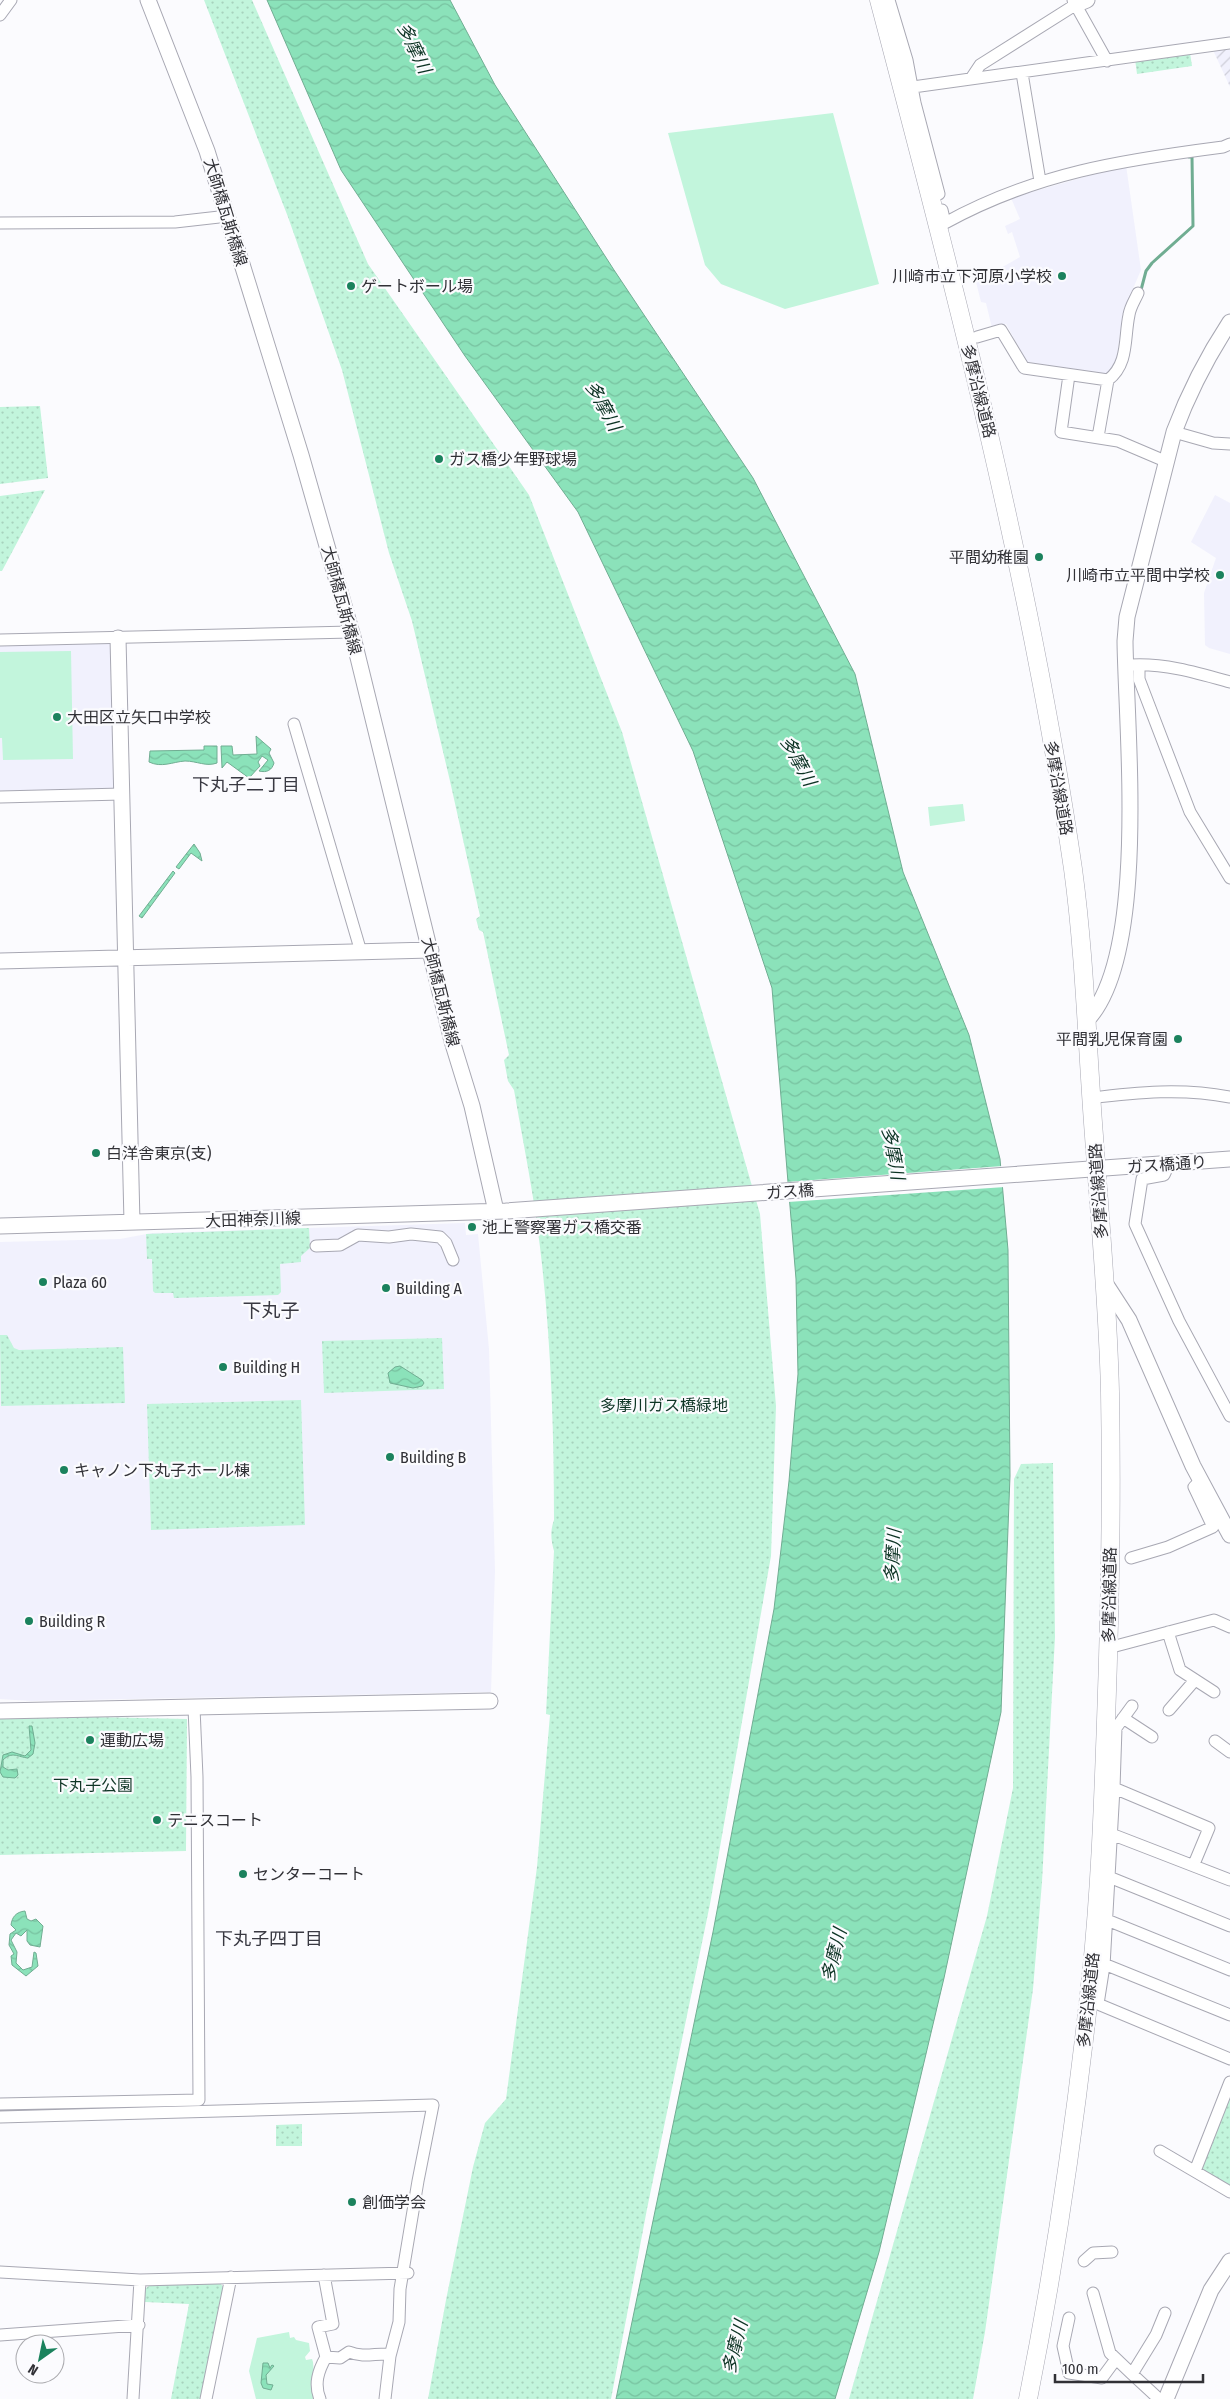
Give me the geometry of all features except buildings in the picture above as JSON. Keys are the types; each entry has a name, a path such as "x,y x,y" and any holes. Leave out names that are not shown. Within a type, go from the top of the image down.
{"main road":[{"name":"多摩沿線道路","path":"879,0 955,294 1007,507 1056,767 1074,875 1087,1020 1105,1283 1110,1390 1108,1648 1115,1725 1107,1832 1092,1974 1066,2176 1034,2398"}],"street":[{"path":"0,15 11,0"},
{"name":"大師橋瓦斯橋線","path":"148,0 207,151 298,446 352,632 452,1041 501,1211"},
{"path":"890,0 945,223 1040,181 1121,161 1223,147 1230,144"},
{"path":"972,77 980,65 1078,2 1107,61"},
{"path":"913,87 972,77 1022,73 1230,43"},
{"path":"1022,73 1040,181"},
{"path":"0,223 176,222 228,216"},
{"path":"977,337 1001,330 1024,368 1108,380 1115,375 1123,362 1129,313 1138,293"},
{"path":"1087,1020 1096,1011 1107,990 1126,910 1132,665 1127,617 1165,461 1174,432 1202,368 1230,322"},
{"path":"1068,375 1061,432 1118,441 1165,461"},
{"path":"1098,437 1108,380"},
{"path":"1174,432 1212,443 1230,444"},
{"path":"0,640 352,632"},
{"path":"118,638 132,1222"},
{"path":"1132,665 1148,664 1196,672 1230,682"},
{"path":"1132,665 1190,812 1230,878"},
{"path":"294,724 361,952"},
{"path":"0,797 122,794"},
{"path":"0,961 431,950"},
{"path":"1091,1098 1150,1091 1191,1092 1230,1098"},
{"name":"ガス橋通り","path":"1075,1172 1230,1159"},
{"path":"1169,1164 1164,1175 1142,1179 1135,1224 1179,1321 1230,1416"},
{"name":"ガス橋","path":"501,1211 1075,1172"},
{"name":"大田神奈川線","path":"0,1226 501,1211"},
{"path":"316,1246 340,1245 358,1235 389,1237 411,1234 440,1237 446,1243 453,1260"},
{"path":"1105,1283 1129,1320 1200,1481 1225,1513 1230,1535"},
{"path":"1130,1558 1168,1547 1213,1527 1194,1487 1200,1481"},
{"path":"1108,1648 1214,1620 1230,1627"},
{"path":"1168,1632 1180,1670 1214,1692"},
{"path":"1169,1710 1196,1680"},
{"path":"0,1711 490,1701"},
{"path":"1132,1706 1115,1725 1114,1788 1107,1832 1109,1877 1104,1964 1098,2004 1230,2059"},
{"path":"0,2104 200,2100 194,1708"},
{"path":"1115,1725 1152,1737"},
{"path":"1215,1741 1230,1752"},
{"path":"1114,1788 1209,1828 1194,1864"},
{"path":"1107,1832 1194,1864 1230,1880"},
{"path":"1109,1877 1230,1926"},
{"path":"1106,1920 1230,1970"},
{"path":"1104,1964 1230,2015"},
{"path":"1195,2171 1230,2082"},
{"path":"0,2117 433,2105 418,2181 406,2272 399,2300 399,2322 390,2354 385,2399"},
{"path":"1160,2151 1230,2192"},
{"path":"1084,2261 1093,2253 1112,2252"},
{"path":"1166,2399 1211,2290 1230,2261"},
{"path":"0,2272 140,2280 406,2272"},
{"path":"320,2399 317,2382 326,2358 318,2327 333,2324 324,2275"},
{"path":"206,2399 231,2278"},
{"path":"133,2399 140,2280"},
{"path":"1092,2292 1110,2353 1159,2399"},
{"path":"1132,2374 1156,2335 1165,2313"},
{"path":"1069,2318 1063,2346 1069,2373 1102,2378 1116,2360"},
{"path":"0,2335 138,2325"},
{"path":"326,2358 340,2358 349,2352 363,2357 378,2353 390,2354"}],"shaded area":[{"path":"1213,50 1230,50 1230,87"},
{"name":"川崎市立下河原小学校","path":"1126,165 1141,270 1123,312 1116,363 1107,375 1027,362 1006,324 992,328 986,303 981,302 976,282 1020,257 1012,232 1008,234 1005,226 1020,219 1011,198"},
{"name":"川崎市立平間中学校","path":"1215,495 1230,503 1230,654 1205,645 1204,593 1216,558 1191,542"},
{"name":"大田区立矢口中学校","path":"112,643 116,790 0,793 0,645"},
{"path":"465,1223 466,1235 478,1234 489,1349 495,1571 491,1692 31,1701 0,1699 0,1242 120,1239 152,1233"}],"green space":[{"name":"多摩川ガス橋緑地","path":"204,0 252,0 368,264 529,495 622,732 760,1214 776,1406 771,1556 710,1904 647,2209 611,2399 428,2399 473,2167 485,2123 506,2099 537,1867 550,1715 546,1714 554,1551 551,1536 554,1520 552,1418 544,1281 538,1227 525,1149 514,1090 508,1081 504,1060 509,1055 483,932 479,930 476,919 480,916 412,621 389,553 342,370 288,217"},
{"path":"1190,53 1192,66 1137,74 1135,59"},
{"path":"833,113 879,284 785,309 721,284 705,265 668,133"},
{"path":"40,406 48,478 0,484 0,407"},
{"path":"45,490 2,571 0,571 0,496"},
{"path":"71,651 73,759 3,760 2,738 0,738 0,652"},
{"path":"963,804 965,821 930,826 928,807"},
{"path":"309,1228 310,1248 301,1256 301,1262 280,1264 281,1292 278,1295 174,1298 173,1293 155,1293 153,1291 152,1259 147,1259 146,1234"},
{"path":"0,1335 7,1335 14,1348 19,1350 123,1347 125,1403 1,1406"},
{"path":"442,1338 444,1389 324,1393 322,1341"},
{"path":"301,1400 305,1525 151,1530 147,1404"},
{"path":"1053,1463 1055,1637 1042,1882 1033,1989 985,2332 973,2399 849,2399 987,1916 1013,1788 1014,1479 1021,1464"},
{"name":"下丸子公園","path":"0,1715 187,1719 186,1851 0,1855"},
{"path":"1230,2097 1230,2190 1202,2171 1201,2167"},
{"path":"302,2124 302,2146 276,2146 276,2125"},
{"path":"219,2282 225,2289 204,2399 171,2399 189,2304 145,2302 145,2289 151,2284"},
{"path":"289,2332 290,2338 294,2337 296,2340 309,2343 310,2351 305,2357 306,2360 312,2359 313,2362 316,2399 256,2399 249,2371 257,2338"}],"water":[{"name":"多摩川","path":"267,0 450,0 495,85 614,270 753,478 855,674 903,872 969,1035 1000,1159 1008,1250 1010,1476 1001,1712 944,1978 879,2252 835,2399 616,2399 713,1932 774,1609 789,1481 798,1374 796,1279 772,988 693,751 578,512 465,356 341,170"},
{"path":"256,736 271,749 269,753 274,763 270,769 264,772 259,771 268,760 262,756 258,762 260,766 249,778 227,762 222,768 221,746 232,746 233,755 257,754"},
{"path":"204,746 217,746 217,763 185,761 163,765 149,762 150,751 204,750"},
{"path":"194,844 200,853 202,861 191,853 179,869 176,867"},
{"path":"173,871 175,873 142,918 139,916"},
{"path":"400,1366 422,1380 424,1383 422,1386 413,1388 390,1383 388,1373 395,1367"},
{"path":"29,1726 32,1726 35,1743 33,1754 28,1758 15,1755 6,1757 3,1760 3,1767 8,1770 17,1769 18,1775 15,1778 3,1777 0,1772 3,1755 12,1752 25,1756 31,1750"},
{"path":"25,1911 27,1919 31,1921 36,1919 43,1926 40,1947 30,1945 27,1941 27,1930 21,1936 16,1933 11,1940 17,1952 16,1963 23,1970 32,1967 34,1952 36,1953 38,1966 26,1976 12,1965 11,1956 14,1954 9,1945 10,1934 16,1930 11,1925 12,1920 15,1915"},
{"path":"263,2363 268,2363 270,2368 272,2365 274,2366 266,2375 267,2384 273,2385 271,2390 263,2388 261,2383"}],"pier":[{"path":"1003,1166 1005,1187 788,1202 786,1182"}],"waterway":[{"path":"1141,290 1146,271 1152,263 1193,226 1192,157 1189,157"}],"place":[{"name":"川崎市立下河原小学校","path":"1062,276"},
{"name":"ゲートボール場","path":"351,286"},
{"name":"ガス橋少年野球場","path":"439,459"},
{"name":"平間幼稚園","path":"1039,557"},
{"name":"川崎市立平間中学校","path":"1220,575"},
{"name":"大田区立矢口中学校","path":"57,717"},
{"name":"平間乳児保育園","path":"1178,1039"},
{"name":"白洋舎東京(支)","path":"96,1153"},
{"name":"池上警察署ガス橋交番","path":"472,1227"},
{"name":"Plaza 60","path":"43,1282"},
{"name":"Building A","path":"386,1288"},
{"name":"Building H","path":"223,1367"},
{"name":"Building B","path":"390,1457"},
{"name":"キャノン下丸子ホール棟","path":"64,1470"},
{"name":"Building R","path":"29,1621"},
{"name":"運動広場","path":"90,1740"},
{"name":"テニスコート","path":"157,1820"},
{"name":"センターコート","path":"243,1874"},
{"name":"創価学会","path":"352,2202"}],"district":[{"name":"下丸子二丁目","path":"246,785"},
{"name":"下丸子","path":"271,1310"},
{"name":"下丸子四丁目","path":"269,1939"}]}
